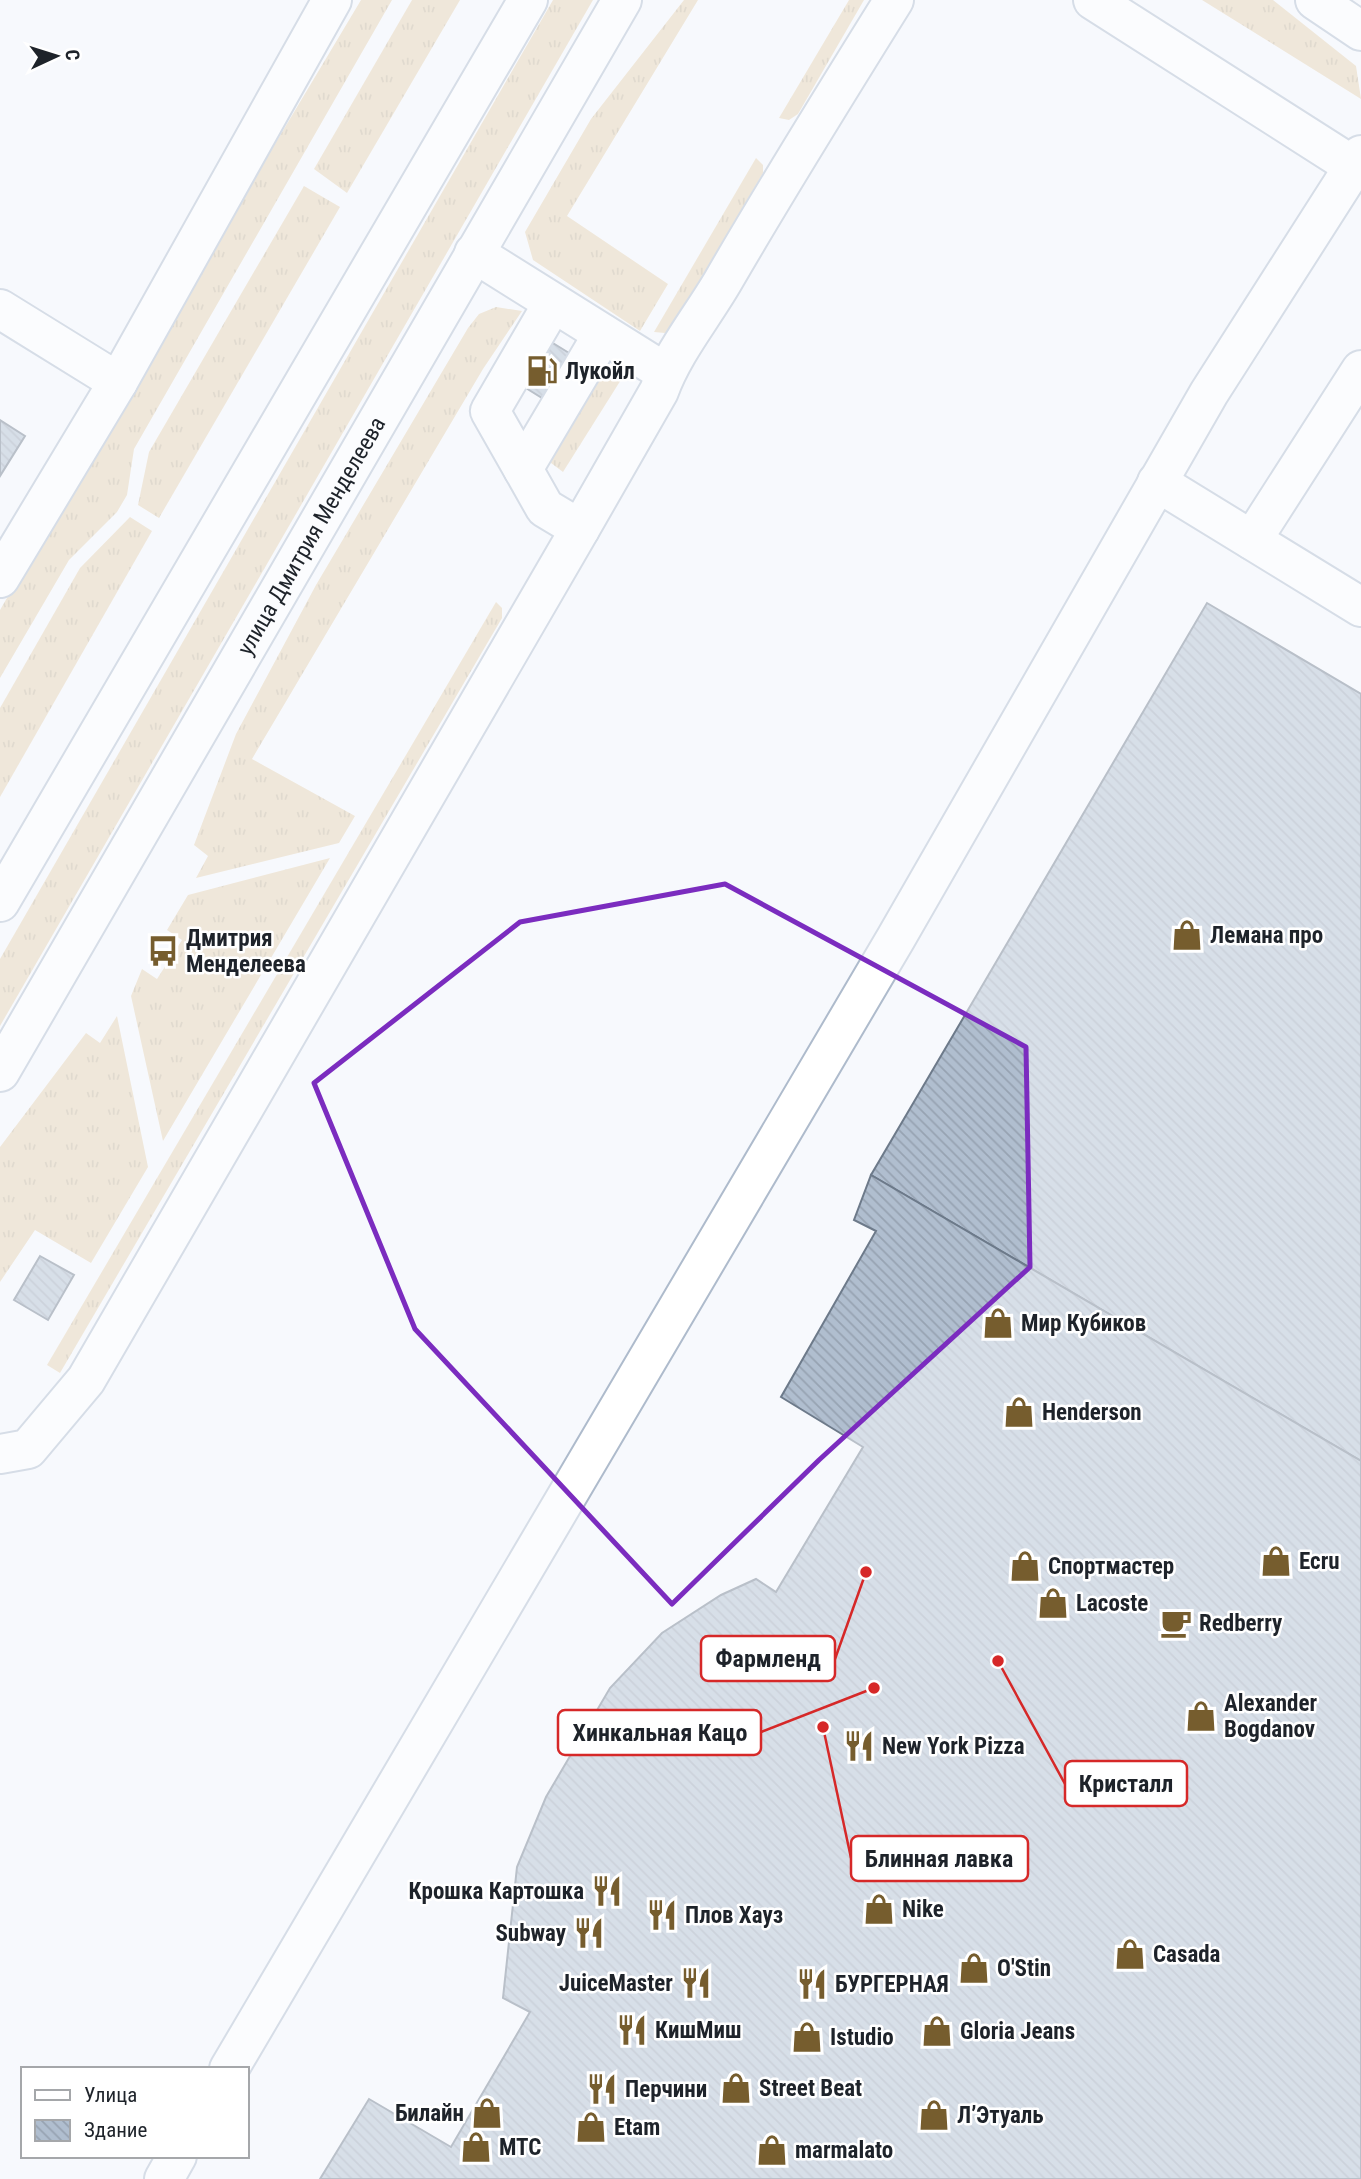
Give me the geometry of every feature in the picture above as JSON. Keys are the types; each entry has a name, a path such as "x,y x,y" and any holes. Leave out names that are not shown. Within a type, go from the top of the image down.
{"street":[{"path":"0,578 118,382 332,0"},
{"path":"0,902 528,0"},
{"name":"улица Дмитрия Менделеева","path":"0,1072 622,0"},
{"path":"0,1454 29,1449 86,1380 580,529 659,391 666,373 696,327 796,155 894,0"},
{"path":"230,2067 896,938 1223,370 1359,164 1093,0"},
{"path":"1315,0 1361,31"},
{"path":"474,253 666,373"},
{"path":"553,303 490,411 545,508 580,529"},
{"path":"0,309 118,382"},
{"path":"523,469 603,334"},
{"path":"1252,540 1361,370"},
{"path":"1157,482 1361,607"},
{"path":"164,2179 176,2158"}],"highlighted area":[{"path":"725,884 1026,1047 1030,1267 819,1460 672,1604 415,1329 314,1083 520,922"}],"green space":[{"path":"361,0 392,0 134,449 127,495 117,512 69,560 0,678 0,610 114,413"},
{"path":"412,0 460,0 347,193 314,169"},
{"path":"553,0 593,0 0,1026 0,959"},
{"path":"684,0 698,0 567,216 668,284 640,331 533,260 525,232 591,119"},
{"path":"849,0 864,0 798,114 789,120 779,118"},
{"path":"1202,0 1273,0 1356,66 1361,99"},
{"path":"756,158 763,165 763,173 673,327 665,333 654,332"},
{"path":"304,186 340,207 159,518 138,505 149,452"},
{"path":"496,307 522,311 483,369 252,759 355,816 339,843 196,878 208,856 194,845 236,734 316,585 468,328 479,314"},
{"path":"602,361 624,375 563,472 551,463 551,443"},
{"path":"130,517 152,531 0,797 0,708 80,568"},
{"path":"496,602 502,608 502,618 60,1373 47,1365"},
{"path":"330,858 163,1141 131,996 142,969 157,979 182,940 167,930 188,895"},
{"path":"117,1016 148,1167 91,1263 35,1230 0,1282 0,1147 86,1033 100,1043"}],"building":[{"path":"548,340 582,361 555,406 521,385"},
{"path":"0,420 25,436 0,476"},
{"name":"Лемана про","path":"1207,603 1361,694 1361,1461 871,1175"},
{"path":"871,1175 1361,1461 1361,2179 320,2179 369,2099 451,2147 530,2012 503,1998 517,1867 546,1797 610,1688 662,1633 721,1595 756,1579 776,1592 863,1447 781,1397 876,1231 854,1220"},
{"path":"40,1256 74,1275 48,1320 14,1300"}],"place":[{"name":"Лукойл","path":"542,371"},
{"name":"Лемана про","path":"1187,935"},
{"name":"Дмитрия Менделеева","path":"163,951"},
{"name":"Мир Кубиков","path":"998,1323"},
{"name":"Henderson","path":"1019,1412"},
{"name":"Ecru","path":"1276,1561"},
{"name":"Спортмастер","path":"1025,1566"},
{"name":"Фармленд","path":"866,1572"},
{"name":"Lacoste","path":"1053,1603"},
{"name":"Redberry","path":"1176,1623"},
{"name":"Кристалл","path":"998,1661"},
{"name":"Хинкальная Кацо","path":"874,1688"},
{"name":"Alexander Bogdanov","path":"1201,1716"},
{"name":"Блинная лавка","path":"823,1727"},
{"name":"New York Pizza","path":"859,1746"},
{"name":"Крошка Картошка","path":"607,1891"},
{"name":"Nike","path":"879,1909"},
{"name":"Плов Хауз","path":"662,1915"},
{"name":"Subway","path":"589,1933"},
{"name":"Casada","path":"1130,1954"},
{"name":"O'Stin","path":"974,1968"},
{"name":"JuiceMaster","path":"696,1983"},
{"name":"БУРГЕРНАЯ","path":"812,1984"},
{"name":"КишМиш","path":"632,2030"},
{"name":"Gloria Jeans","path":"937,2031"},
{"name":"Istudio","path":"807,2037"},
{"name":"Street Beat","path":"736,2088"},
{"name":"Перчини","path":"602,2089"},
{"name":"Билайн","path":"487,2113"},
{"name":"Л’Этуаль","path":"934,2115"},
{"name":"Etam","path":"591,2127"},
{"name":"МТС","path":"476,2147"},
{"name":"marmalato","path":"772,2150"}]}
